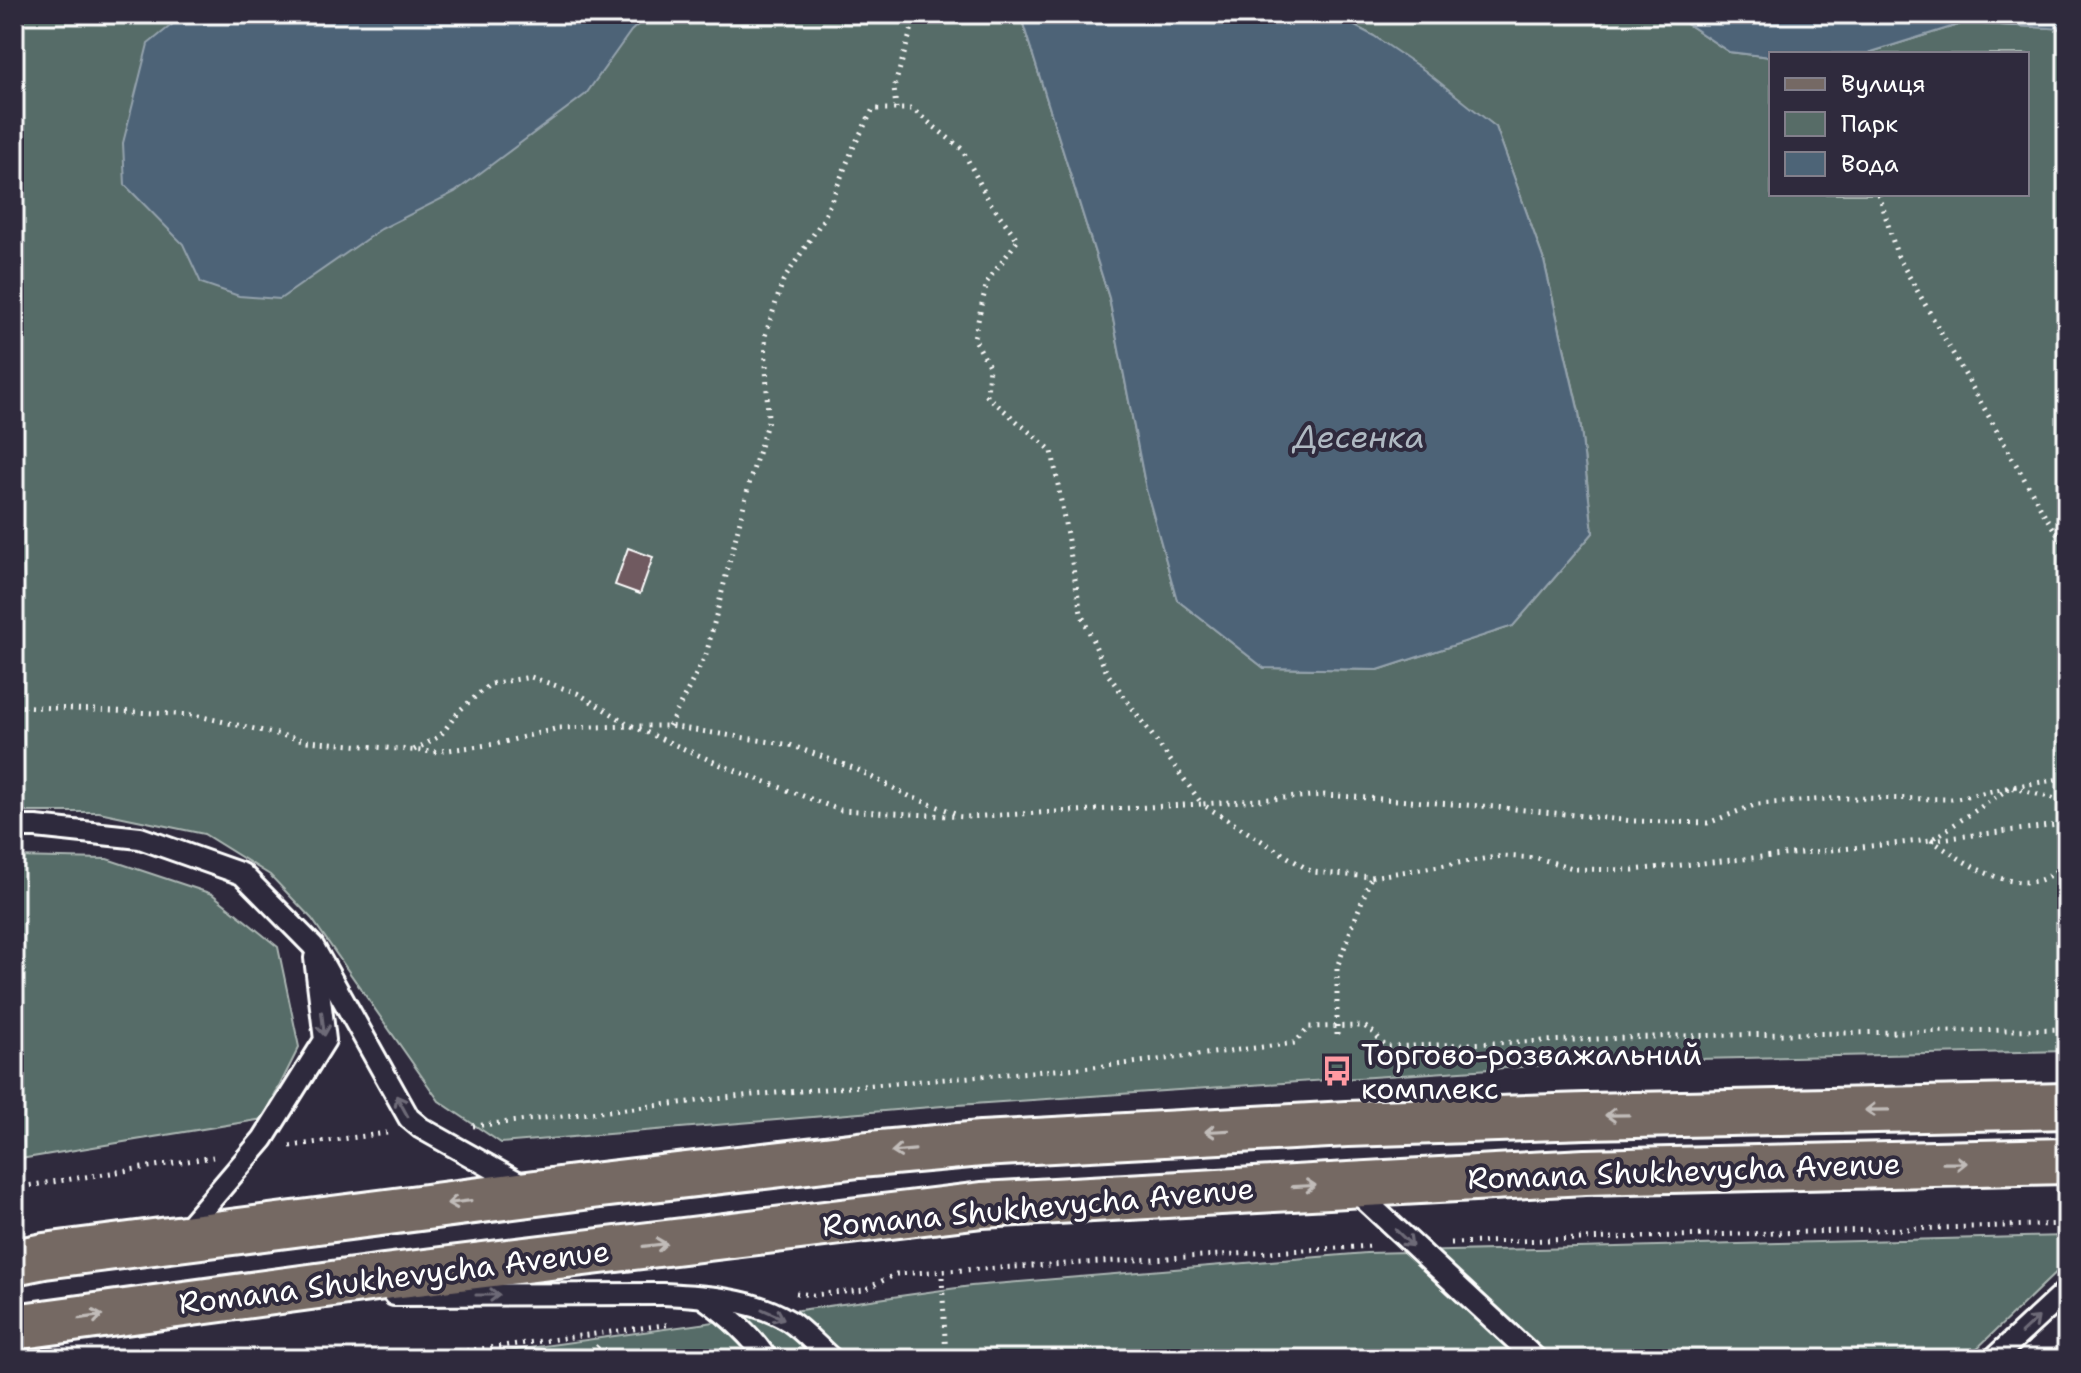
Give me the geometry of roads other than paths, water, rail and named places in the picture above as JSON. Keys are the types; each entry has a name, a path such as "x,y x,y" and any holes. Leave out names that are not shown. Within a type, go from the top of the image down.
{"main road":[{"name":"Romana Shukhevycha Avenue","path":"14,1262 537,1193 859,1155 997,1143 1363,1123 2067,1106"},
{"name":"Romana Shukhevycha Avenue","path":"14,1327 242,1295 982,1205 1585,1172 2067,1161"}],"lane":[{"path":"14,827 140,838 242,874 313,946 409,1118 421,1128 537,1193"},
{"path":"177,1239 255,1150 325,1040 313,946"},
{"path":"1348,1184 1536,1359"},
{"path":"1993,1359 2067,1290"},
{"path":"242,1295 701,1296 755,1306 789,1321 832,1359"},
{"path":"701,1296 755,1341 767,1359"}],"water":[{"path":"189,14 650,14 631,31 586,94 455,192 381,229 280,299 239,296 201,283 183,244 125,185 123,143 148,44"},
{"name":"Десенка","path":"1020,14 1332,14 1374,36 1424,70 1496,127 1544,261 1579,413 1593,533 1513,626 1378,670 1264,668 1177,600 1146,489 1109,298"},
{"path":"1672,14 2067,14 2067,29 1964,23 1871,52 1769,52 1769,57 1729,52"}],"place":[{"name":"Торгово-розважальний комплекс","path":"1337,1071"}]}
